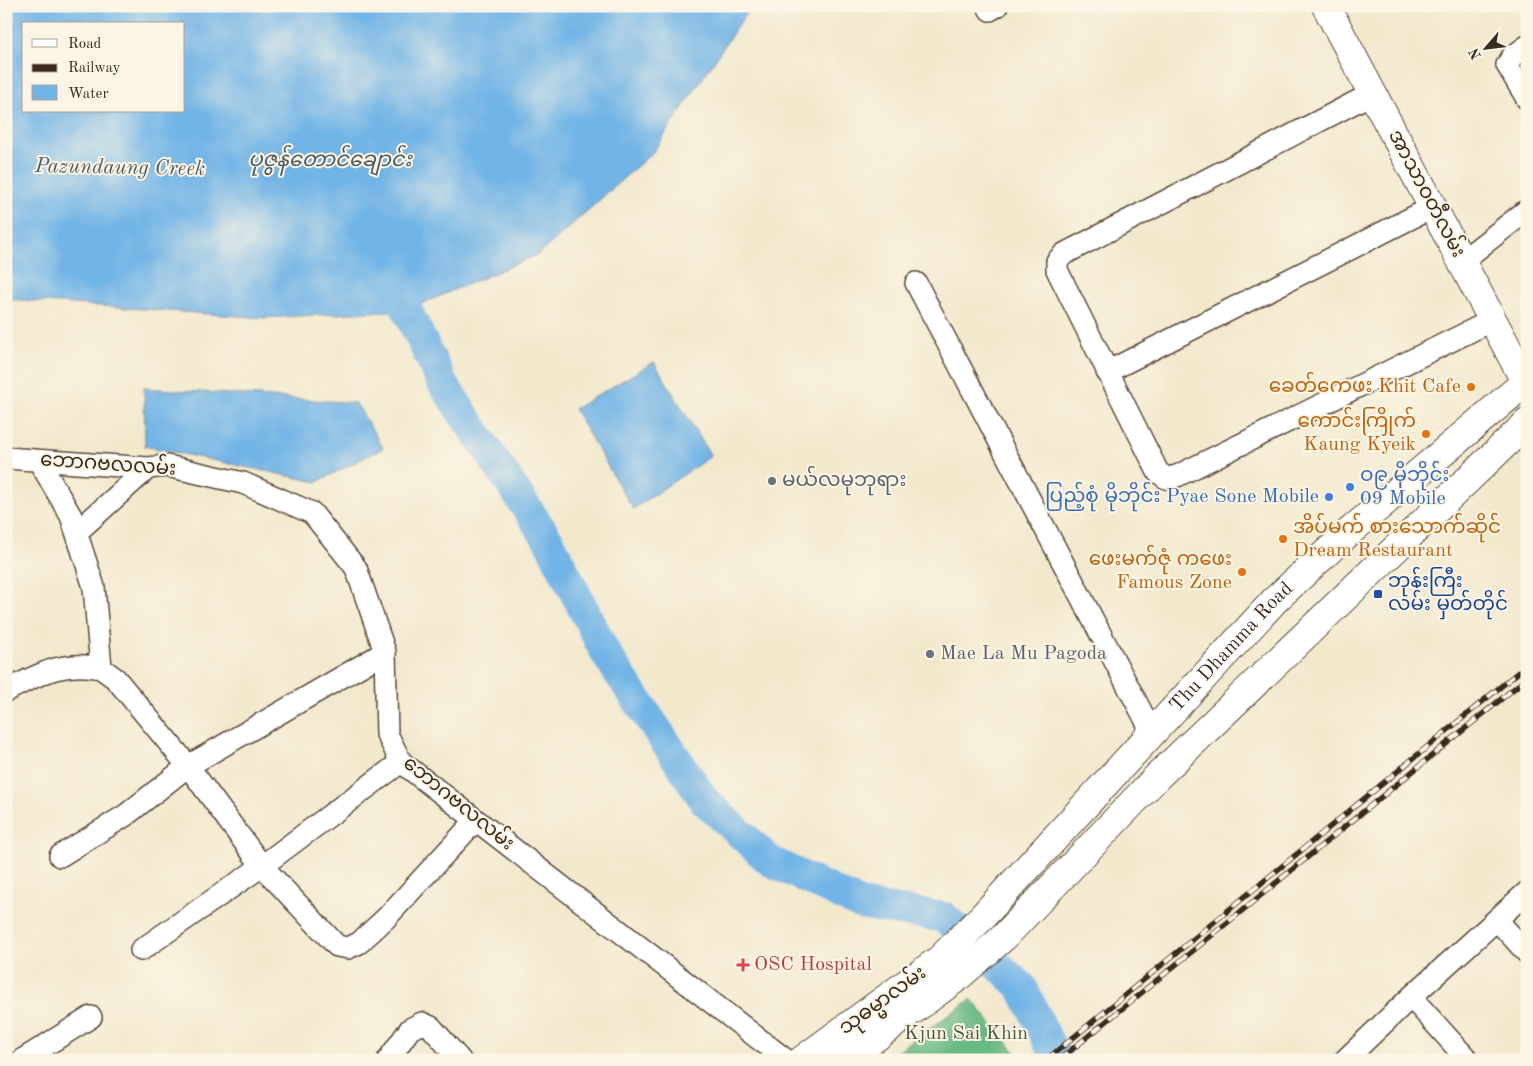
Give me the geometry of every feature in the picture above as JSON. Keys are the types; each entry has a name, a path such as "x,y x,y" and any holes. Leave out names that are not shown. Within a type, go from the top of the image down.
{"main road":[{"name":"အာသာဝတီလမ်း","path":"1326,6 1526,383"},
{"name":"Thu Dhamma Road","path":"949,968 982,918 1275,600 1348,533 1526,383"},
{"name":"Thu Dhamma Road","path":"949,968 1005,936 1158,776 1527,424"},
{"name":"သုဓမ္မာလမ်း","path":"802,1060 895,1007 949,968"},
{"name":"သုဓမ္မာလမ်း","path":"845,1060 895,1007"}],"street":[{"path":"1527,46 1512,57 1507,65 1527,99"},
{"path":"1373,94 1064,254 1057,261 1057,270 1158,472 1166,478 1177,476 1494,320"},
{"path":"1107,372 1433,207"},
{"path":"1462,261 1527,210"},
{"path":"916,283 1152,732"},
{"name":"ဘောဂဗလလမ်း","path":"6,458 148,468 167,466 243,483 312,513 356,568 385,652 387,734 401,762 786,1060"},
{"path":"39,461 71,516 94,587 101,668"},
{"path":"77,532 148,468"},
{"path":"60,856 126,815 188,766 385,652"},
{"path":"6,691 47,671 72,665 101,668 116,678 188,766 262,866 337,946 348,948 359,943 386,918 476,820"},
{"path":"141,950 262,866 401,762"},
{"path":"1345,1060 1411,997 1527,892"},
{"path":"1498,920 1527,952"},
{"path":"1411,997 1468,1060"},
{"path":"22,1060 91,1017"},
{"path":"388,1060 410,1029 422,1024 431,1027 460,1060"}],"green space":[{"name":"Kjun Sai Khin","path":"971,999 1022,1060 885,1060"}],"water":[{"name":"ပုဇွန်တောင်ချောင်း","path":"6,6 63,6 94,10 229,6 751,6 653,152 539,254 407,310 264,318 6,299"},
{"path":"654,362 711,456 633,509 574,409"},
{"path":"144,388 356,403 383,448 317,482 145,446"}],"waterway":[{"path":"394,270 407,310 443,384 549,541 606,654 705,801 770,861 862,905 944,917 1022,987 1057,1060"}],"railway":[{"path":"1046,1060 1527,665"},
{"path":"1059,1060 1527,678"}],"place":[{"name":"ခေတ်ကေဖး Khit Cafe","path":"1471,387"},
{"name":"ကောင်းကြိုက် Kaung Kyeik","path":"1426,434"},
{"name":"မယ်လမုဘုရား","path":"772,481"},
{"name":"ဝ၉ မိုဘိုင်း 09 Mobile","path":"1350,487"},
{"name":"ပြည့်စုံ မိုဘိုင်း Pyae Sone Mobile","path":"1329,497"},
{"name":"အိပ်မက် စားသောက်ဆိုင် Dream Restaurant","path":"1283,539"},
{"name":"ဖေးမက်ဇုံ ကဖေး Famous Zone","path":"1242,572"},
{"name":"ဘုန်းကြီး လမ်း မှတ်တိုင်","path":"1378,594"},
{"name":"Mae La Mu Pagoda","path":"930,654"},
{"name":"OSC Hospital","path":"743,965"}],"water label":[{"name":"Pazundaung Creek","path":"120,168"}]}
